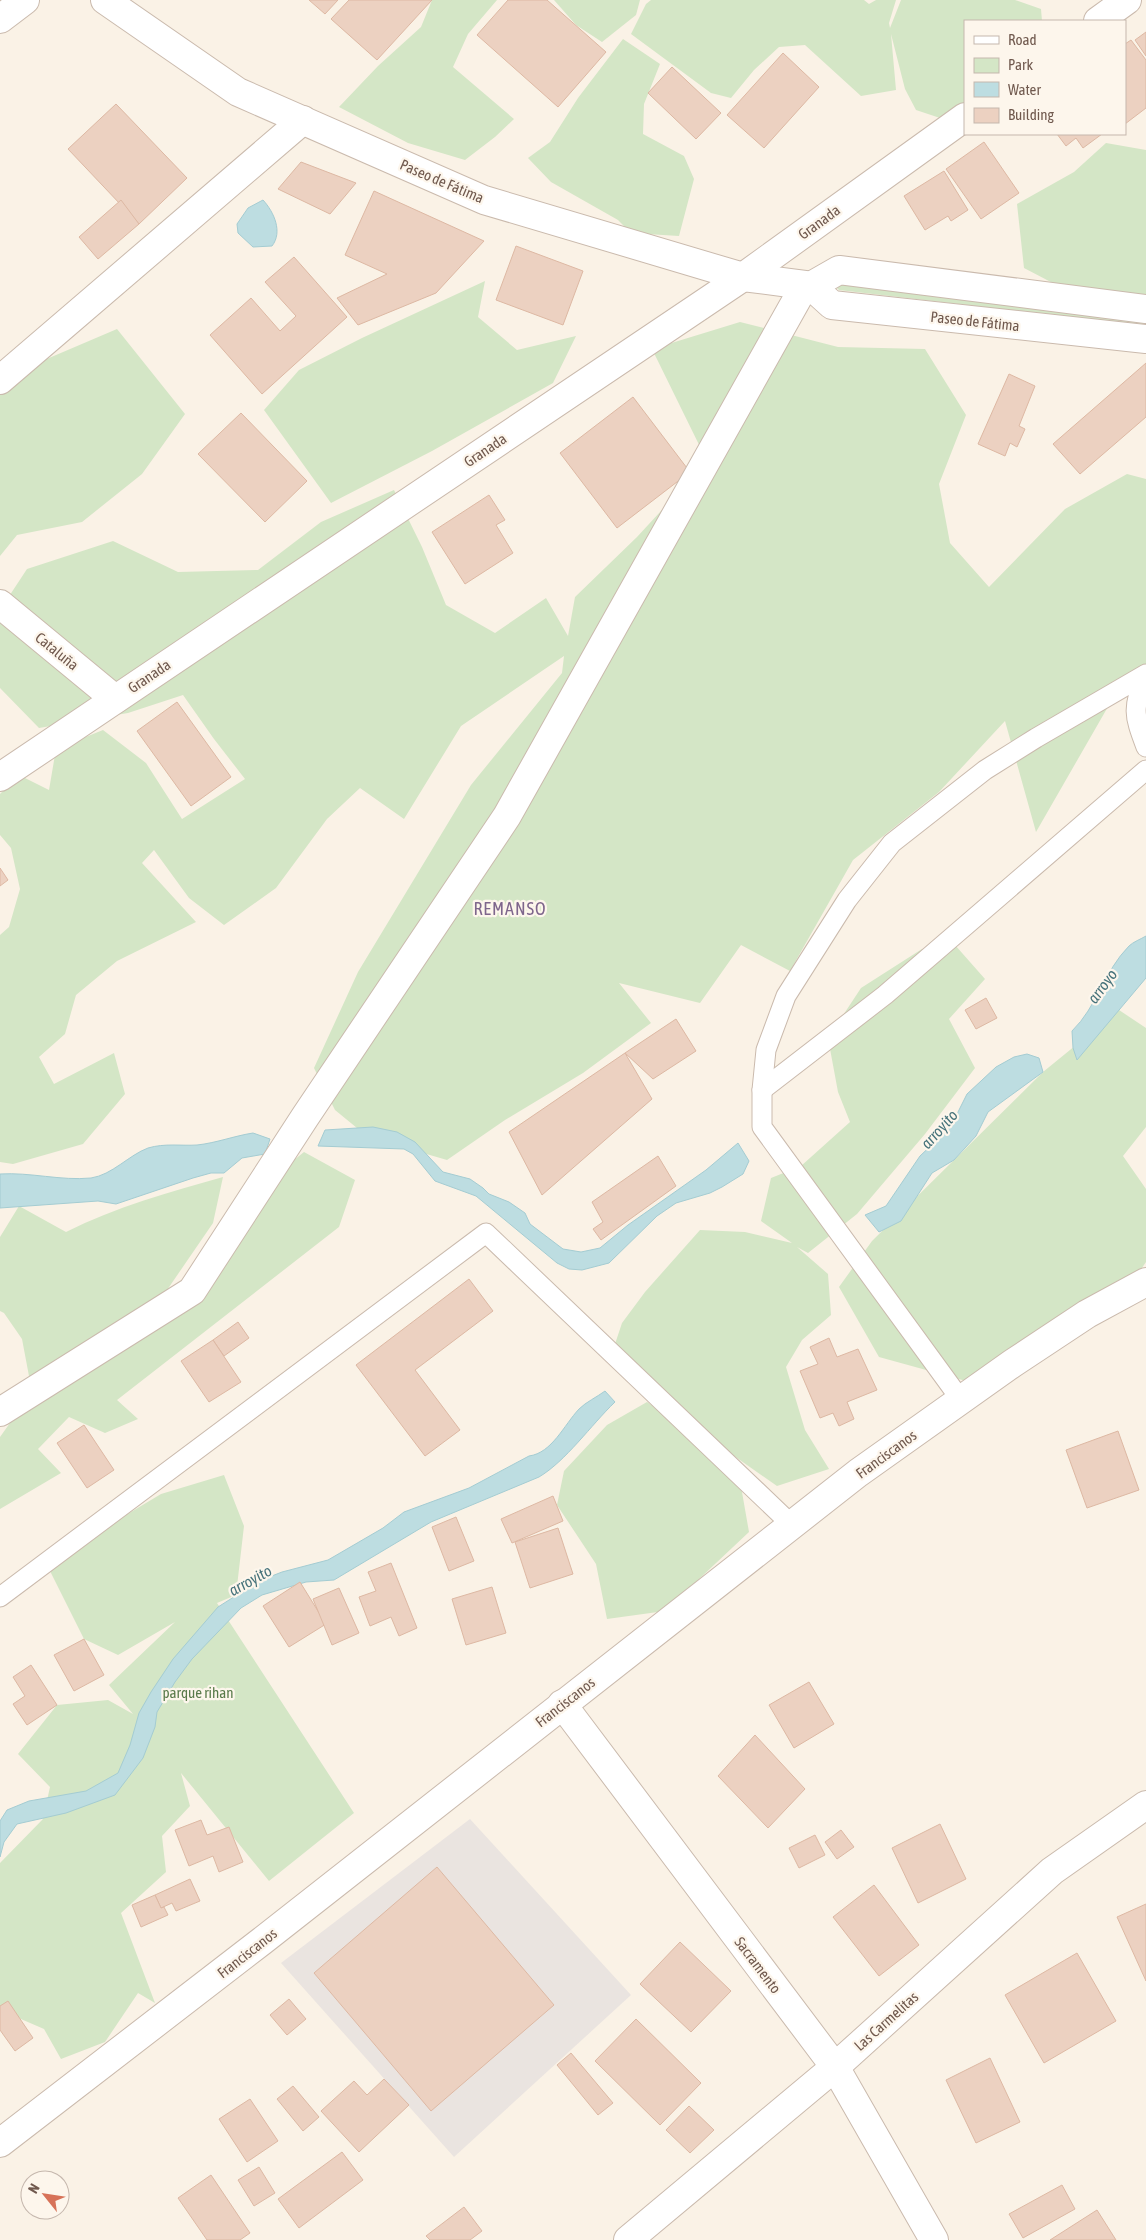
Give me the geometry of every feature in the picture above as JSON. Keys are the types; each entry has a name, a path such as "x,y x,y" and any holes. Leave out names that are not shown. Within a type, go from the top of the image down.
{"street":[{"path":"0,19 24,0"},
{"name":"Paseo de Fátima","path":"105,0 238,92 484,200 743,277 808,286 832,305 1146,339"},
{"path":"1099,20 1127,0"},
{"name":"Granada","path":"0,777 743,277 964,118"},
{"path":"0,380 303,120"},
{"path":"0,1412 192,1291 304,1118 507,816 808,286 839,270 1146,309"},
{"name":"Cataluña","path":"0,604 115,699"},
{"name":"Franciscanos","path":"0,2143 262,1942 562,1704 858,1473 1087,1314 1146,1282"},
{"name":"Sacramento","path":"562,1704 835,2067 934,2240"},
{"name":"Las Carmelitas","path":"628,2240 835,2067 1052,1871 1146,1805"}],"lane":[{"path":"1146,675 1135,712 1146,747"},
{"path":"961,1400 762,1127 762,1090 766,1050 786,996 847,900 892,843 985,770 1036,738 1146,675"},
{"path":"762,1090 885,995 1146,770"},
{"path":"0,1598 486,1233 792,1525"}],"shaded area":[{"path":"470,1819 631,1995 454,2157 281,1963"}],"green space":[{"path":"432,0 497,0 468,34 453,67 514,119 495,137 465,160 408,143 339,107 378,66 421,27"},
{"path":"554,0 640,0 636,15 602,42 576,25"},
{"path":"651,0 864,0 869,4 876,0 896,0 889,23 890,28 901,0 1015,0 1041,9 1042,20 964,20 964,103 940,118 916,110 905,89 891,34 896,90 861,96 805,45 779,47 754,70 731,98 711,93 631,34 646,4"},
{"path":"623,39 660,64 644,104 643,134 684,156 694,179 679,236 631,233 618,220 551,182 528,158 550,142 578,98"},
{"path":"1106,143 1146,150 1146,295 1070,292 1024,268 1017,204 1074,172"},
{"path":"485,281 478,317 517,350 576,336 553,383 432,451 331,503 264,410 299,370 362,338"},
{"path":"840,284 1146,322 1146,326 839,290 837,288"},
{"path":"740,322 838,347 925,349 966,415 939,484 950,543 989,587 1065,509 1127,474 1146,479 1146,679 1109,705 1036,832 1005,721 939,792 853,860 790,971 741,945 700,1003 619,983 651,1023 583,1073 505,1120 447,1160 368,1137 335,1110 314,1068 358,972 471,785 562,673 564,656 461,726 404,819 360,788 327,819 276,888 224,925 189,898 154,850 142,863 196,922 117,961 76,995 65,1034 39,1057 54,1084 114,1053 125,1094 83,1144 13,1164 0,1162 0,935 9,927 20,889 11,848 0,835 0,794 19,775 49,790 56,749 103,730 146,763 182,819 245,779 183,695 128,713 39,728 0,688 0,610 27,569 113,541 178,572 258,570 321,522 394,490 422,547 446,605 495,633 546,598 568,636 575,597 637,537 707,461 652,349"},
{"path":"117,329 185,414 142,474 82,522 17,535 0,556 0,388 42,361"},
{"path":"955,945 985,979 949,1019 975,1068 925,1134 857,1214 808,1253 797,1247 828,1274 831,1315 802,1340 786,1367 805,1430 829,1469 777,1486 720,1446 612,1353 622,1323 645,1292 700,1230 745,1232 792,1243 761,1221 771,1178 801,1166 850,1122 838,1092 828,1038 861,988 922,949"},
{"path":"1119,1010 1146,1028 1146,1127 1123,1156 1146,1189 1146,1262 1135,1278 966,1381 879,1357 839,1287 872,1241 1043,1072"},
{"path":"304,1152 355,1180 339,1227 117,1400 138,1419 105,1433 69,1417 38,1449 61,1473 0,1509 0,1437 32,1392 22,1339 4,1313 0,1311 0,1237 19,1206 66,1232 123,1208 163,1194 223,1177 213,1223 165,1293 186,1312 231,1256 258,1189"},
{"path":"647,1402 697,1435 739,1475 749,1532 665,1611 607,1619 596,1564 557,1505 564,1471 607,1425"},
{"name":"parque rihan","path":"224,1475 244,1526 236,1595 217,1603 354,1813 269,1881 181,1773 190,1806 162,1836 166,1872 121,1913 155,2003 138,1993 105,2042 61,2059 44,2029 0,2010 0,1863 43,1819 50,1787 18,1754 57,1705 108,1700 133,1714 109,1685 175,1622 118,1655 84,1639 46,1563 161,1494"}],"water":[{"path":"263,200 274,216 277,235 272,246 253,247 238,233 237,224 248,208"},
{"name":"arroyo","path":"1146,936 1146,978 1077,1060 1073,1048 1072,1031 1088,1011 1120,956 1131,945"},
{"path":"1027,1054 1039,1058 1043,1072 988,1112 976,1136 954,1160 932,1173 901,1221 879,1232 865,1215 886,1206 920,1156 939,1138 955,1118 967,1094 996,1067 1014,1057"},
{"path":"373,1127 397,1132 415,1142 443,1172 470,1179 489,1194 509,1202 525,1213 530,1224 563,1249 581,1252 600,1248 628,1225 706,1170 738,1143 749,1161 743,1174 722,1187 710,1193 676,1203 657,1216 609,1263 582,1270 569,1269 557,1263 476,1196 435,1181 413,1154 404,1149 318,1146 325,1130"},
{"path":"253,1133 270,1139 265,1154 242,1158 224,1173 211,1173 193,1178 116,1204 98,1201 0,1208 0,1174 91,1178 106,1173 141,1151 154,1146 204,1144"},
{"path":"605,1391 615,1402 559,1462 539,1477 431,1522 334,1580 306,1582 262,1595 241,1608 192,1659 175,1682 157,1712 155,1727 143,1758 115,1795 66,1813 17,1824 4,1842 0,1857 0,1821 7,1810 29,1801 86,1791 118,1773 130,1745 139,1713 151,1692 173,1659 218,1607 259,1581 282,1572 328,1560 383,1528 404,1512 469,1488 529,1456 537,1454 551,1444 579,1409"}],"building":[{"path":"309,0 338,0 325,14"},
{"path":"349,0 432,0 377,60 331,19"},
{"path":"508,0 547,0 606,52 558,107 477,35"},
{"path":"1146,32 1146,56 1135,40"},
{"path":"1131,40 1146,60 1146,108 1126,123 1126,43"},
{"path":"783,53 819,87 764,148 727,115"},
{"path":"672,67 721,113 696,139 648,93"},
{"path":"116,104 187,178 139,224 68,149"},
{"path":"1058,135 1101,135 1083,148 1076,138 1066,146"},
{"path":"984,142 1019,193 981,219 946,169"},
{"path":"301,162 356,183 330,214 278,189"},
{"path":"944,171 968,210 951,221 948,216 925,230 904,196"},
{"path":"374,191 484,241 436,293 358,325 337,298 387,274 345,255"},
{"path":"121,200 139,224 98,259 79,237"},
{"path":"516,246 583,271 563,325 496,300"},
{"path":"294,257 347,317 262,394 210,335 251,298 280,331 296,316 265,282"},
{"path":"1146,363 1146,417 1080,474 1053,444"},
{"path":"1009,374 1035,386 1019,426 1025,429 1017,447 1010,443 1005,456 978,444"},
{"path":"633,397 690,472 617,528 560,453"},
{"path":"241,413 307,481 265,522 198,454"},
{"path":"489,495 505,520 496,525 513,553 465,584 432,532"},
{"path":"177,702 231,777 191,806 137,731"},
{"path":"0,868 8,880 0,886"},
{"path":"986,998 997,1018 976,1029 965,1010"},
{"path":"676,1019 696,1051 653,1079 625,1053"},
{"path":"625,1053 652,1099 542,1195 509,1132"},
{"path":"658,1156 676,1186 601,1240 593,1229 603,1222 592,1202"},
{"path":"469,1279 493,1311 415,1370 460,1430 425,1456 356,1365"},
{"path":"238,1322 249,1338 224,1356 213,1340"},
{"path":"829,1338 837,1357 858,1349 877,1390 847,1402 854,1419 839,1426 833,1413 820,1418 800,1371 818,1364 810,1347"},
{"path":"213,1340 241,1382 209,1402 181,1361"},
{"path":"84,1425 114,1470 87,1488 57,1443"},
{"path":"1118,1431 1139,1490 1087,1508 1066,1450"},
{"path":"553,1496 563,1521 512,1543 501,1519"},
{"path":"456,1517 474,1561 449,1571 432,1527"},
{"path":"558,1528 573,1574 530,1588 515,1542"},
{"path":"391,1563 417,1628 399,1636 391,1617 370,1626 359,1597 376,1591 368,1572"},
{"path":"300,1582 326,1624 289,1647 263,1606"},
{"path":"492,1587 506,1633 466,1645 452,1599"},
{"path":"339,1588 359,1633 332,1645 313,1599"},
{"path":"84,1639 104,1675 74,1691 54,1655"},
{"path":"31,1665 57,1705 27,1725 13,1704 25,1696 13,1677"},
{"path":"809,1682 834,1724 794,1748 769,1705"},
{"path":"755,1735 805,1789 768,1828 718,1776"},
{"path":"201,1820 207,1835 229,1827 243,1862 219,1872 213,1856 189,1866 175,1830"},
{"path":"940,1824 966,1879 918,1903 892,1848"},
{"path":"841,1830 854,1847 837,1859 825,1842"},
{"path":"815,1835 825,1855 799,1868 789,1848"},
{"path":"437,1867 554,2005 431,2111 314,1973"},
{"path":"190,1879 200,1901 176,1911 172,1903 161,1908 155,1895"},
{"path":"874,1885 919,1945 879,1976 833,1917"},
{"path":"155,1895 161,1908 164,1907 168,1915 141,1927 132,1905"},
{"path":"1146,1904 1146,1981 1117,1917"},
{"path":"680,1942 731,1991 691,2032 640,1984"},
{"path":"1077,1953 1116,2021 1044,2063 1005,1995"},
{"path":"289,1999 306,2019 287,2035 270,2015"},
{"path":"8,2001 33,2038 15,2051 0,2030 0,2006"},
{"path":"636,2019 701,2083 660,2125 595,2061"},
{"path":"571,2053 613,2103 598,2115 557,2065"},
{"path":"990,2058 1020,2122 976,2143 946,2080"},
{"path":"384,2079 409,2105 359,2152 321,2111 354,2081 367,2095"},
{"path":"293,2086 319,2117 303,2131 277,2099"},
{"path":"250,2099 278,2141 247,2162 219,2119"},
{"path":"689,2106 714,2130 690,2153 666,2130"},
{"path":"342,2152 363,2180 299,2228 278,2199"},
{"path":"259,2167 275,2193 254,2206 238,2180"},
{"path":"211,2175 250,2233 240,2240 207,2240 178,2198"},
{"path":"1062,2185 1075,2209 1023,2238 1009,2214"},
{"path":"464,2207 482,2231 470,2240 430,2240 426,2236"},
{"path":"1097,2210 1116,2240 1050,2240"}],"district":[{"name":"REMANSO","path":"510,908"}],"water label":[{"name":"arroyito","path":"939,1129"},
{"name":"arroyito","path":"250,1580"}]}
